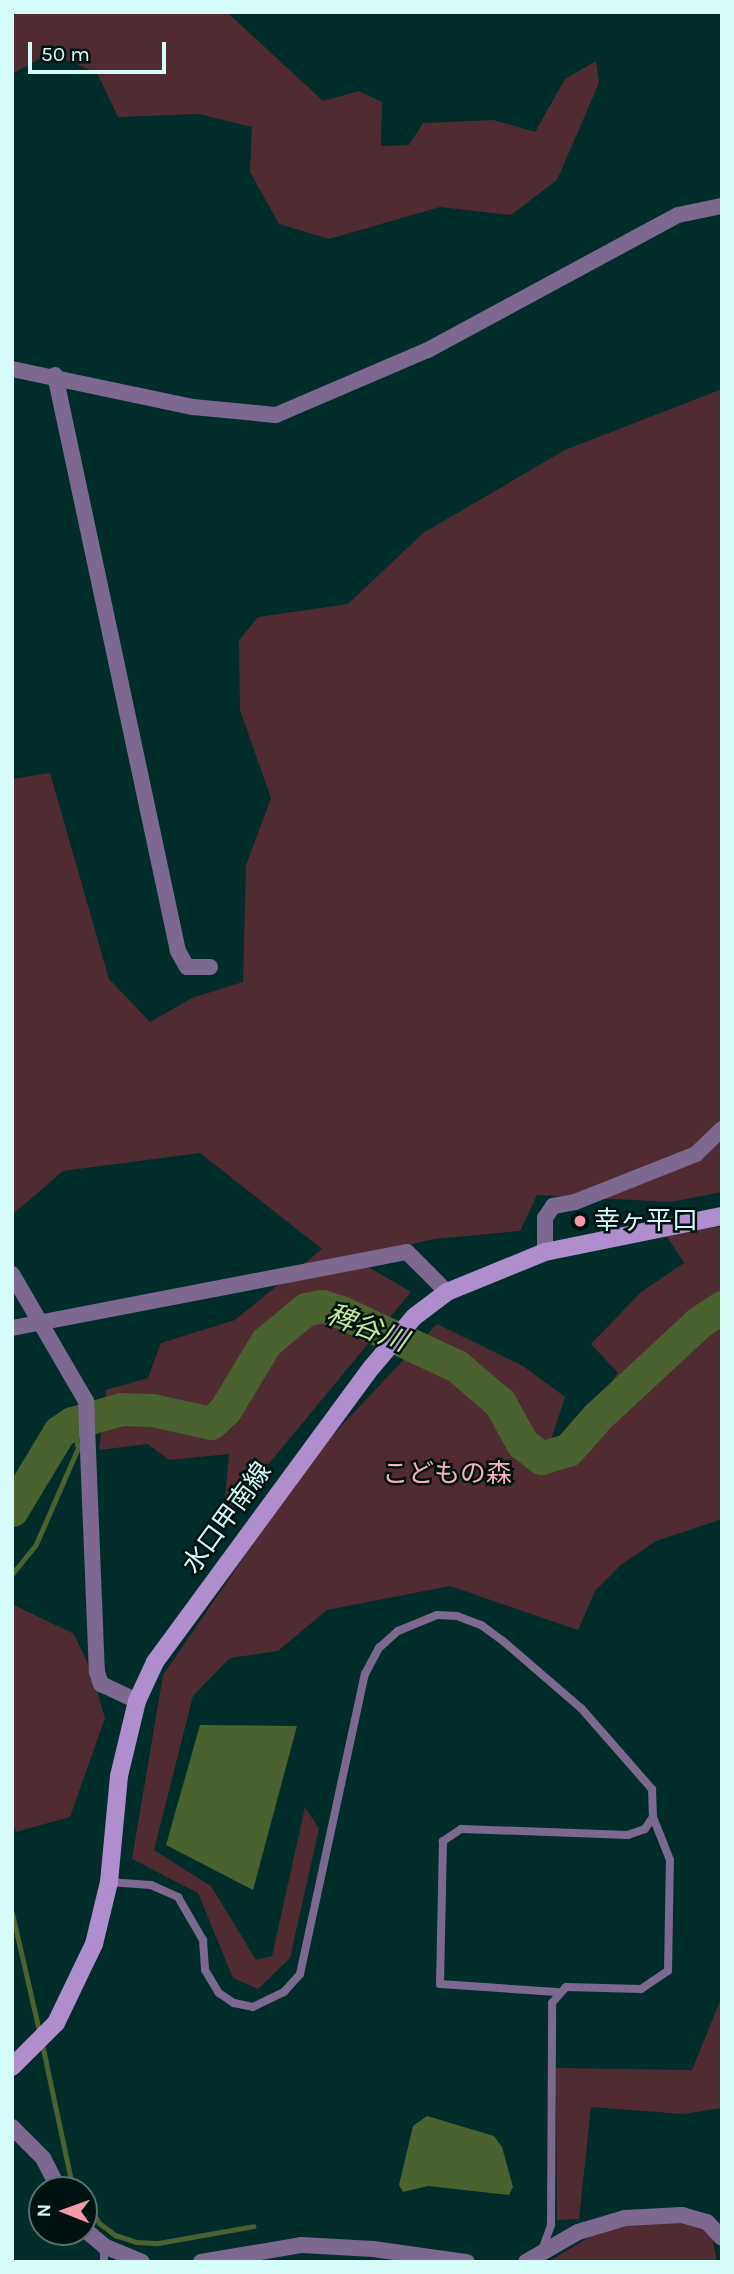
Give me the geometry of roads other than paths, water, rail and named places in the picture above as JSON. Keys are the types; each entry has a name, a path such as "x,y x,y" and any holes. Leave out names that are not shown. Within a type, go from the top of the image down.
{"main road":[{"name":"水口甲南線","path":"12,2067 41,2040 80,1980 109,1882 118,1776 137,1700 155,1662 372,1367 414,1317 447,1292 545,1252 722,1216"}],"street":[{"path":"12,369 55,375 193,407 275,415 428,350 678,215 722,206"},
{"path":"55,375 178,951 187,967 210,967"},
{"path":"545,1252 545,1218 553,1206 575,1202 696,1154 722,1129"},
{"path":"12,1328 407,1252 447,1292"},
{"path":"12,1274 43,1321 86,1401 97,1672 101,1684 137,1700"},
{"path":"12,2127 43,2158 52,2176"},
{"path":"533,2258 578,2232 625,2218 682,2215 707,2222 722,2238"},
{"path":"201,2262 247,2258 301,2245 467,2262"},
{"path":"104,2254 142,2262"}],"lane":[{"path":"109,1882 150,1885 178,1897 203,1940 205,1970 227,1998 253,2007 284,1992 300,1974 365,1674 379,1648 398,1631 437,1615 481,1625 581,1708 652,1789 653,1817 670,1860 668,1971 641,1989 566,1987 557,1992 440,1984 443,1841 461,1829 628,1835 645,1829 653,1817"},
{"path":"533,2258 551,2225 550,2022 557,1992"}],"waterway":[{"name":"稗谷川","path":"12,1510 59,1432 72,1423 121,1409 152,1410 211,1423 225,1410 266,1342 306,1309 322,1306 341,1312 457,1366 500,1403 522,1443 541,1458 568,1450 598,1416 699,1322 722,1307"},
{"path":"12,1574 36,1544 78,1448 72,1423"},
{"path":"12,1913 40,2035"},
{"path":"42,2044 70,2176"},
{"path":"98,2221 115,2235 136,2242 158,2243 254,2226"}],"place":[{"name":"幸ヶ平口","path":"580,1221"}],"park label":[{"name":"こどもの森","path":"447,1474"}]}
